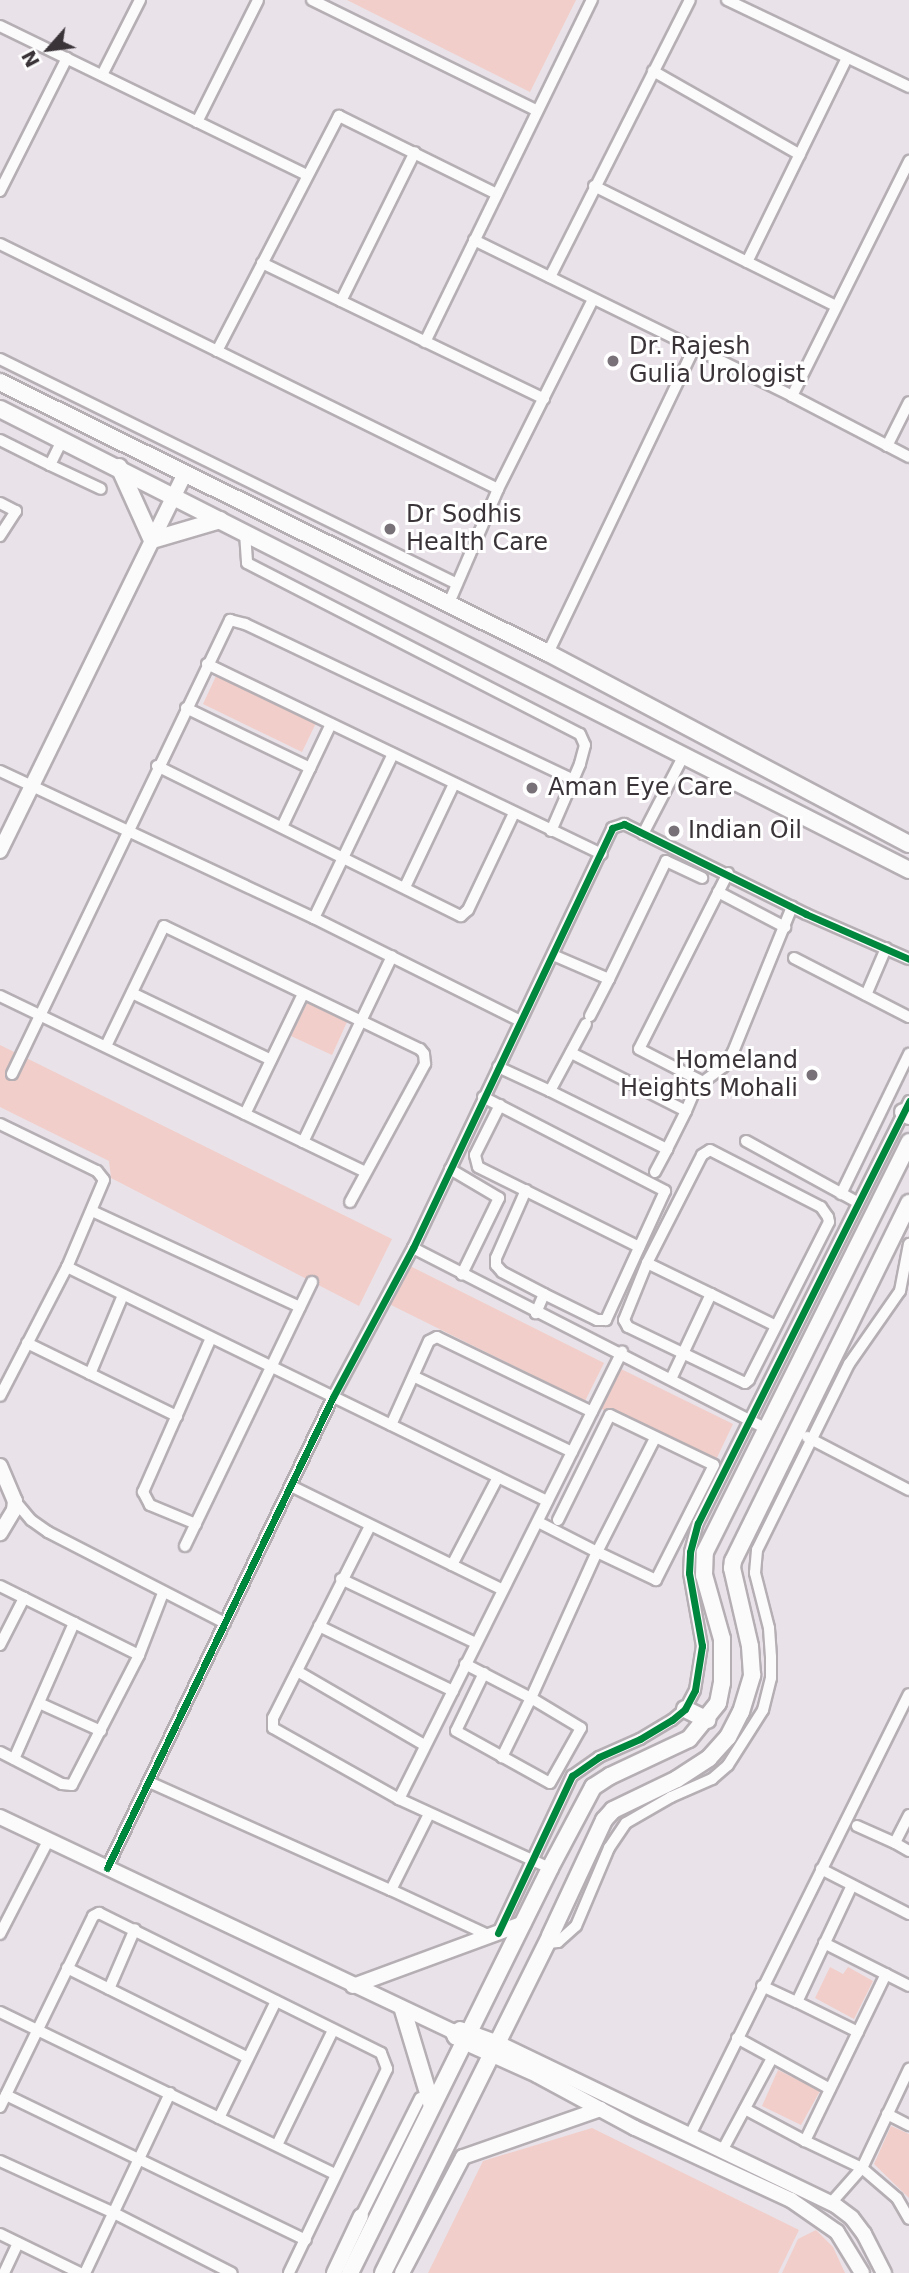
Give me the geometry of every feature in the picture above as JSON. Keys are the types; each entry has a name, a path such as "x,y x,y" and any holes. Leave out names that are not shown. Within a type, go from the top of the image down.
{"main road":[{"path":"0,383 548,653 909,844"},
{"path":"0,409 909,870"},
{"path":"119,467 152,540 220,520"},
{"path":"350,2273 368,2219 426,2102 524,1923 593,1787 610,1776 690,1739 708,1720 718,1703 722,1684 722,1639 704,1575 705,1552 909,1142"},
{"path":"383,2273 547,1943 604,1820 613,1810 677,1779 709,1758 728,1737 741,1712 752,1675 750,1646 732,1568 738,1546 909,1203"},
{"path":"704,1575 732,1568"},
{"path":"685,1709 708,1720"},
{"path":"580,1873 596,1879"},
{"path":"403,2010 426,2102"}],"street":[{"path":"102,75 140,0"},
{"path":"197,122 258,0"},
{"path":"312,0 536,110"},
{"path":"425,342 592,0"},
{"path":"550,277 690,0"},
{"path":"727,0 909,88"},
{"path":"0,26 307,175"},
{"path":"0,191 67,58"},
{"path":"747,262 848,58"},
{"path":"653,71 800,155"},
{"path":"217,351 340,115 498,194"},
{"path":"341,301 415,152"},
{"path":"792,396 909,161"},
{"path":"594,186 836,306"},
{"path":"474,240 792,396 909,457"},
{"path":"0,244 498,489"},
{"path":"262,263 544,399"},
{"path":"449,603 498,489 593,299"},
{"path":"548,653 694,348"},
{"path":"0,359 457,584"},
{"path":"887,446 909,402"},
{"path":"0,440 101,489"},
{"path":"51,465 62,440"},
{"path":"0,851 185,473"},
{"path":"0,503 16,511 0,536"},
{"path":"245,533 247,564 580,734 585,745 551,831"},
{"path":"12,1074 129,833 157,766 226,624 234,619 573,780"},
{"path":"207,664 601,854"},
{"path":"186,708 310,768"},
{"path":"282,827 331,724"},
{"path":"314,918 393,754"},
{"path":"643,834 684,755"},
{"path":"157,766 458,915 465,915 514,813"},
{"path":"0,771 314,918 519,1020"},
{"path":"405,887 454,784"},
{"path":"107,1868 333,1397 413,1248 612,828 624,824 728,873 792,907 909,958"},
{"path":"550,1091 609,979 666,861 702,878"},
{"path":"728,873 639,1049 702,1082 728,1061 792,907"},
{"path":"720,888 786,924"},
{"path":"106,1046 164,926 420,1049 426,1059 351,1202"},
{"path":"866,995 886,948"},
{"path":"553,955 609,979"},
{"path":"303,1142 392,956"},
{"path":"794,958 909,1017"},
{"path":"132,993 271,1060"},
{"path":"245,1114 303,994"},
{"path":"0,996 365,1172"},
{"path":"570,1053 686,1111"},
{"path":"841,1194 909,1054"},
{"path":"498,1067 667,1149"},
{"path":"655,1172 696,1087"},
{"path":"483,1097 665,1191 606,1320 597,1320 544,1294 502,1272 496,1265 496,1258 526,1190"},
{"path":"500,1105 475,1154 475,1164 639,1247"},
{"path":"494,1934 572,1776 599,1757 640,1739 685,1709 700,1671 702,1646 689,1573 690,1552 712,1491 864,1188 907,1109"},
{"path":"0,1124 101,1175 103,1185 67,1266 0,1396"},
{"path":"746,1141 857,1202"},
{"path":"710,1150 821,1207 828,1217 828,1222 776,1326 745,1383 628,1327 624,1320 646,1263 702,1155 710,1150"},
{"path":"450,1169 499,1198 463,1274"},
{"path":"848,1180 864,1188"},
{"path":"92,1211 300,1307"},
{"path":"547,1943 558,1942 576,1926 609,1848 626,1824 671,1797 712,1779 728,1765 763,1710 771,1678 771,1657 769,1628 755,1573 757,1550 849,1364 900,1291 909,1244"},
{"path":"413,1248 536,1313 622,1352 748,1422 767,1429"},
{"path":"646,1263 776,1326"},
{"path":"67,1266 547,1502"},
{"path":"185,1546 312,1282"},
{"path":"536,1313 544,1294"},
{"path":"671,1379 710,1294"},
{"path":"90,1374 123,1295"},
{"path":"391,1424 415,1377 429,1341 437,1337 592,1412"},
{"path":"196,1524 150,1505 144,1492 211,1338"},
{"path":"27,1343 177,1416"},
{"path":"399,1799 501,1589 538,1522 622,1352"},
{"path":"415,1377 572,1452"},
{"path":"538,1522 656,1580 714,1465 610,1415 558,1520"},
{"path":"797,1432 909,1490"},
{"path":"502,1757 597,1552 655,1438"},
{"path":"0,1466 15,1501 31,1520 48,1532 225,1623"},
{"path":"452,1565 498,1477"},
{"path":"291,1486 501,1589"},
{"path":"0,1533 14,1510 15,1501"},
{"path":"370,1526 273,1718 273,1728 399,1799 550,1868"},
{"path":"341,1579 475,1643"},
{"path":"0,1586 139,1655"},
{"path":"0,1752 68,1786 76,1780 139,1655 163,1593"},
{"path":"0,1645 24,1598"},
{"path":"15,1759 74,1623"},
{"path":"318,1626 453,1691"},
{"path":"465,1664 484,1673 578,1724 581,1733 550,1783 456,1731 484,1673"},
{"path":"297,1671 424,1745"},
{"path":"691,2135 762,1986 909,1693"},
{"path":"39,1703 101,1731"},
{"path":"149,1782 494,1934"},
{"path":"391,1890 429,1814"},
{"path":"895,1843 909,1815"},
{"path":"0,1817 403,2010 691,2135 831,2203 852,2218 864,2234 884,2273"},
{"path":"857,1826 909,1850"},
{"path":"0,1934 48,1841"},
{"path":"821,1869 909,1914"},
{"path":"797,2002 852,1885"},
{"path":"0,2107 93,1916 99,1913 381,2053 387,2064 289,2273"},
{"path":"353,1986 524,1923"},
{"path":"109,1989 135,1929"},
{"path":"824,1943 909,1986"},
{"path":"67,1968 248,2058"},
{"path":"805,2141 886,1974"},
{"path":"762,1986 858,2032"},
{"path":"219,2118 276,2001"},
{"path":"0,2012 335,2174"},
{"path":"276,2145 334,2030"},
{"path":"737,2039 830,2089"},
{"path":"493,2048 601,2109 807,2210 836,2232 862,2273"},
{"path":"722,2151 772,2058"},
{"path":"831,2203 862,2168 909,2069"},
{"path":"85,2273 170,2093"},
{"path":"6,2095 306,2240"},
{"path":"402,2273 463,2157 601,2109"},
{"path":"745,2109 862,2168 897,2198 909,2219"},
{"path":"887,2114 909,2125"},
{"path":"0,2161 114,2213 232,2273"},
{"path":"334,2273 368,2219"},
{"path":"0,2234 80,2273"},
{"path":"401,2234 417,2242"},
{"path":"4,2273 18,2243"}],"shaded area":[{"path":"347,0 576,0 530,92"},
{"path":"217,674 316,723 302,752 203,704"},
{"path":"307,1003 347,1022 332,1055 291,1036"},
{"path":"0,1045 392,1239 359,1306 111,1178 109,1161 0,1107"},
{"path":"404,1263 604,1363 585,1401 385,1302"},
{"path":"617,1367 733,1424 714,1464 598,1407"},
{"path":"830,1967 843,1974 848,1967 873,1981 854,2019 815,1998"},
{"path":"778,2070 820,2091 801,2125 762,2106"},
{"path":"891,2126 909,2134 909,2198 874,2164"},
{"path":"592,2128 799,2230 778,2273 428,2273 483,2161"},
{"path":"816,2230 833,2247 845,2273 782,2273 798,2239"}],"cycle path":[{"path":"107,1868 333,1397 413,1248 612,828 624,824 806,914 909,959"},
{"path":"498,1933 572,1776 599,1757 640,1739 672,1720 685,1709 695,1690 702,1646 689,1573 690,1552 698,1523 909,1101"}],"place":[{"name":"Dr. Rajesh Gulia Urologist","path":"613,361"},
{"name":"Dr Sodhis Health Care","path":"390,529"},
{"name":"Aman Eye Care","path":"532,788"},
{"name":"Indian Oil","path":"674,831"},
{"name":"Homeland Heights Mohali","path":"812,1075"}]}
